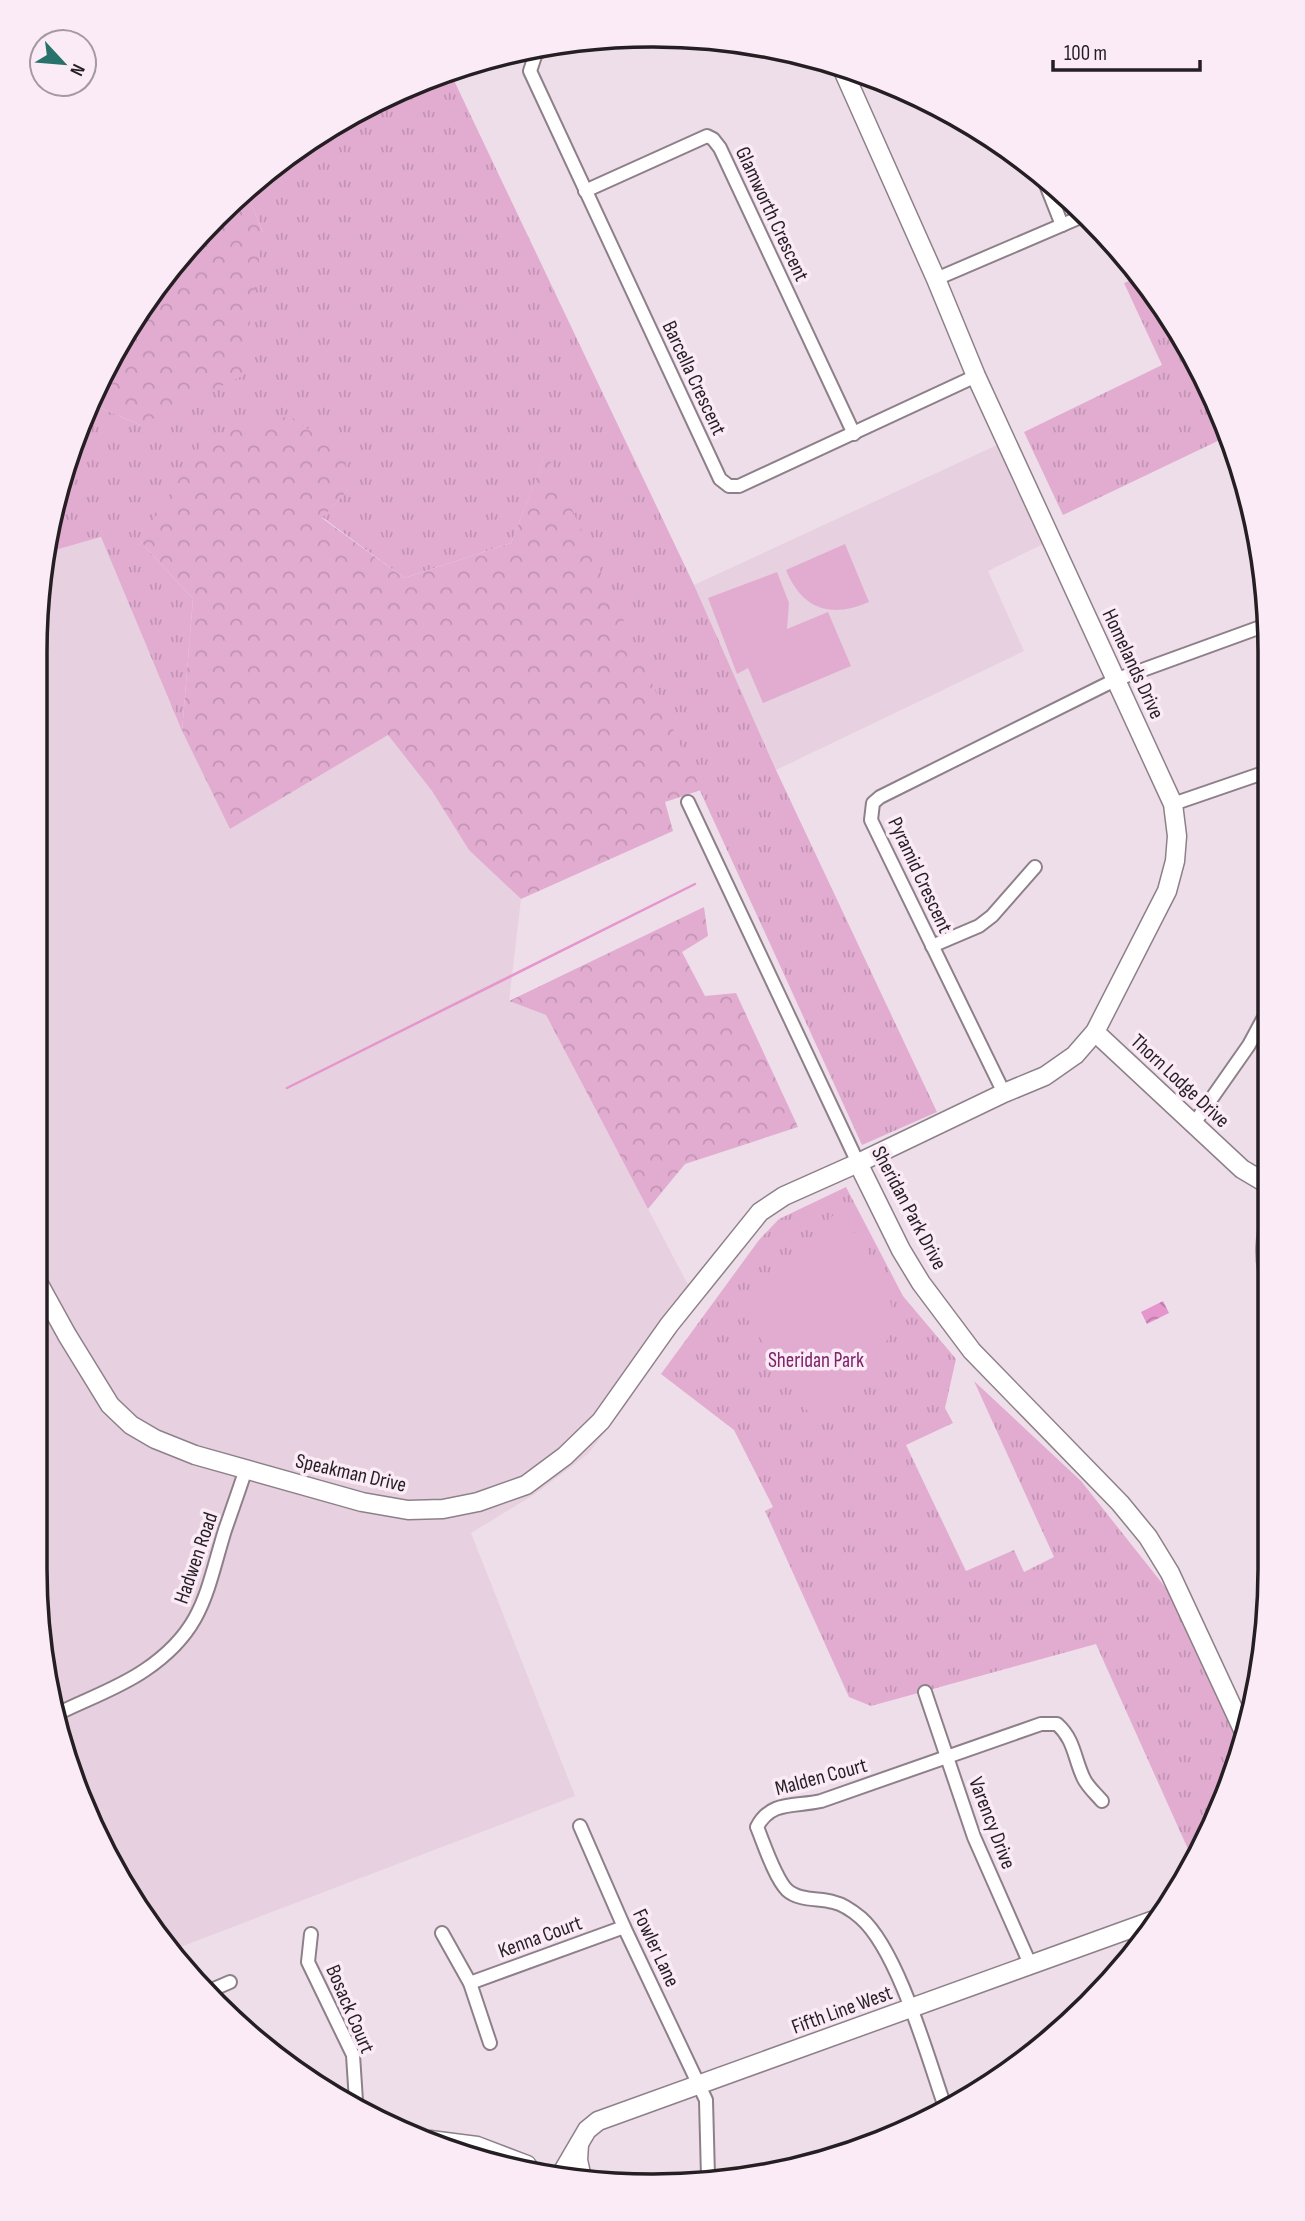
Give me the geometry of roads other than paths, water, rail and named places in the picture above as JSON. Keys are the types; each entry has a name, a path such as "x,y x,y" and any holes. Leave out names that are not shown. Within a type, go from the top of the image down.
{"street":[{"name":"Barcella Crescent","path":"534,59 530,71 720,479 729,486 739,486 975,376"},
{"name":"Homelands Drive","path":"847,79 936,279 975,376 1173,804 1177,836 1175,862 1167,891 1095,1032 1075,1055 1045,1076 858,1163"},
{"name":"Glamworth Crescent","path":"585,191 707,136 713,139 726,160 854,434"},
{"path":"1050,196 1062,225"},
{"path":"936,279 1075,220"},
{"path":"1115,680 1257,628"},
{"name":"Pyramid Crescent","path":"1004,1093 871,820 873,803 880,797 1115,680"},
{"path":"1173,804 1258,775"},
{"name":"Sheridan Park Drive","path":"688,802 901,1250 921,1283 972,1351 1120,1503 1147,1536 1180,1592 1238,1720"},
{"path":"932,946 979,926 992,916 1035,867"},
{"name":"Thorn Lodge Drive","path":"1095,1032 1193,1125 1242,1169 1258,1178"},
{"path":"1193,1125 1258,1037"},
{"name":"Speakman Drive","path":"47,1299 90,1376 110,1405 131,1426 155,1439 195,1455 369,1504 408,1510 443,1508 478,1502 526,1485 565,1456 601,1421 669,1325 760,1212 784,1196 858,1163"},
{"name":"Hadwen Road","path":"65,1710 146,1670 186,1632 208,1594 246,1469"},
{"name":"Varency Drive","path":"925,1692 974,1837 1030,1964"},
{"name":"Malden Court","path":"911,2009 885,1951 861,1918 837,1902 799,1898 788,1890 757,1827 763,1816 773,1809 821,1801 1041,1724 1058,1724 1072,1741 1084,1780 1102,1801"},
{"name":"Fowler Lane","path":"580,1826 624,1927 706,2100 708,2171"},
{"name":"Fifth Line West","path":"565,2168 587,2130 598,2121 1142,1924"},
{"name":"Kenna Court","path":"470,1983 624,1927"},
{"path":"442,1933 470,1983 490,2043"},
{"name":"Bosack Court","path":"311,1934 308,1962 353,2055 356,2096"},
{"path":"217,1988 230,1982"},
{"path":"911,2009 942,2099"},
{"path":"580,2141 580,2170"},
{"path":"468,2145 494,2152"}],"water":[{"path":"1163,1301 1169,1313 1147,1324 1141,1312"}],"waterway":[{"path":"287,1088 695,884"}],"park label":[{"name":"Sheridan Park","path":"816,1360"}]}
